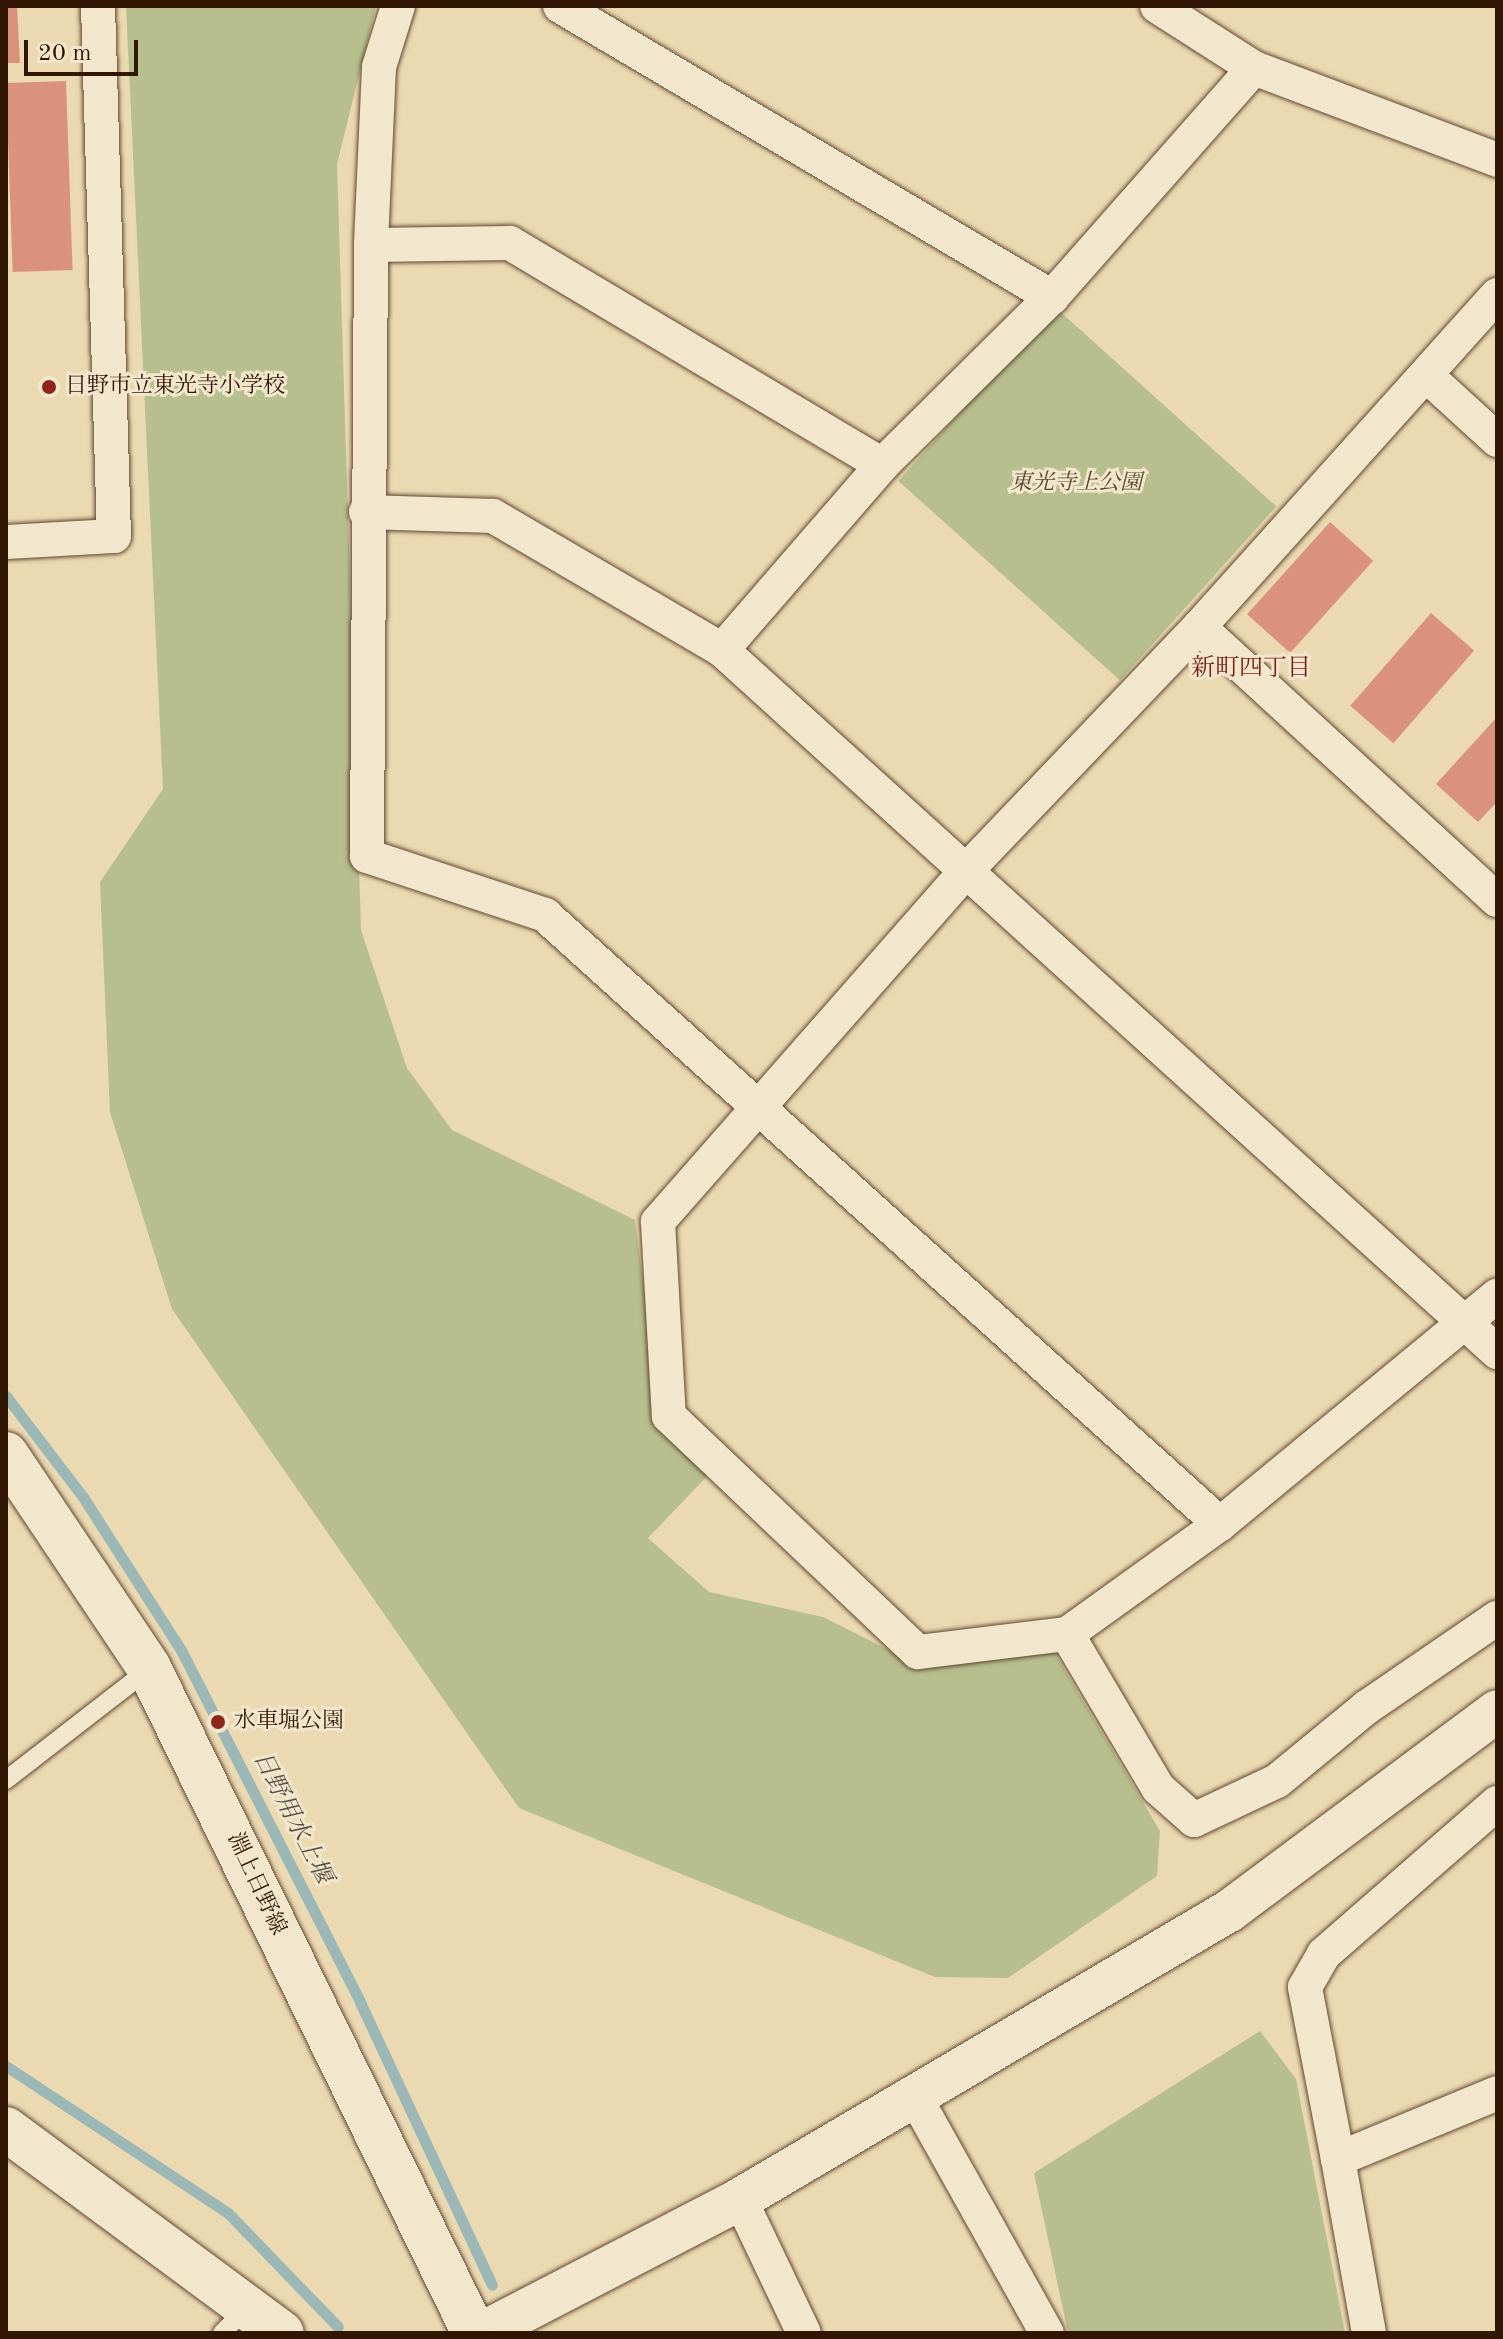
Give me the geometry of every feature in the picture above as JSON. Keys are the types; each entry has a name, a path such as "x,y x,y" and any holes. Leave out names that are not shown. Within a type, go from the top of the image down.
{"main road":[{"name":"淵上日野線","path":"6,1454 149,1668 474,2333"},
{"path":"6,2129 251,2324"}],"street":[{"path":"6,542 114,536 98,6"},
{"path":"398,6 379,67 371,245 366,512 367,856 545,915 1220,1524"},
{"path":"560,6 1052,297"},
{"path":"1157,6 1254,68 1497,160"},
{"path":"722,650 882,465 1052,297 1254,68"},
{"path":"371,245 510,243 882,465"},
{"path":"1497,295 1199,627 966,871 658,1222 669,1416 918,1652 1067,1634 1220,1524 1497,1296"},
{"path":"1427,376 1497,440"},
{"path":"366,512 493,516 722,650 1497,1352"},
{"path":"1199,627 1497,900"},
{"path":"1067,1634 1158,1788 1194,1820 1277,1781 1367,1707 1497,1618"},
{"path":"482,2333 740,2199 1229,1911 1497,1711"},
{"path":"1369,2333 1305,1987 1324,1954 1497,1803"},
{"path":"1338,2159 1497,2093"},
{"path":"915,2097 1047,2333"},
{"path":"740,2199 804,2333"}],"lane":[{"path":"6,1780 149,1668"}],"green space":[{"path":"126,6 376,6 337,164 361,930 407,1068 452,1130 635,1220 661,1421 713,1470 648,1538 709,1592 823,1617 911,1661 1050,1645 1160,1831 1157,1876 1008,1978 935,1977 519,1808 172,1309 110,1112 100,882 163,789"},
{"name":"東光寺上公園","path":"1055,307 1276,506 1120,680 898,481"},
{"path":"1260,2031 1296,2079 1345,2333 1068,2333 1034,2173"}],"building":[{"path":"6,6 17,6 20,63 6,63"},
{"path":"66,81 73,270 13,272 6,83"},
{"path":"1330,522 1373,561 1290,653 1247,614"},
{"path":"1431,613 1474,650 1393,743 1350,706"},
{"path":"1497,717 1497,802 1478,822 1436,784"}],"waterway":[{"name":"日野用水上堰","path":"6,1396 83,1497 181,1650 360,2002 492,2285"},
{"path":"6,2066 228,2213 338,2327"}],"place":[{"name":"日野市立東光寺小学校","path":"49,387"},
{"name":"水車堀公園","path":"218,1722"}],"district":[{"name":"新町四丁目","path":"1251,670"}]}
